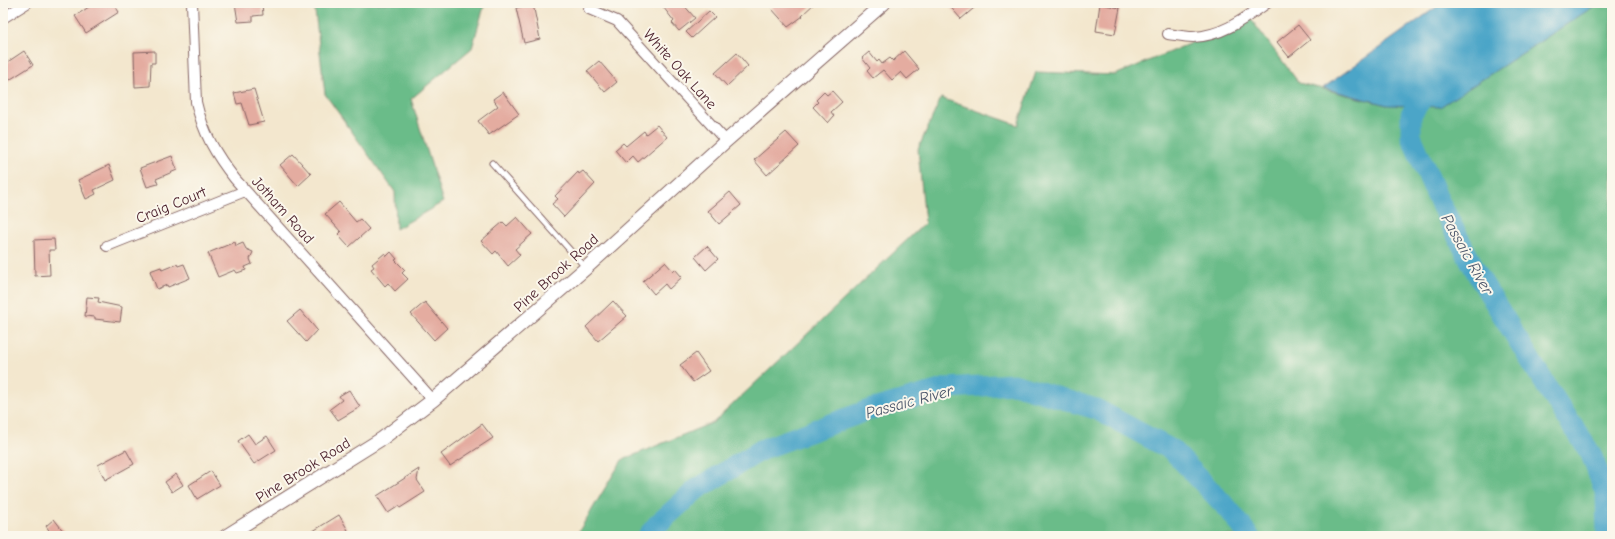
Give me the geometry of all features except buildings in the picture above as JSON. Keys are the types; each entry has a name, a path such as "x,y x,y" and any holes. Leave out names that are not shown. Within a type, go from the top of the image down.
{"street":[{"path":"3,18 27,3"},
{"name":"Jotham Road","path":"192,3 196,102 199,118 216,154 245,191 433,400"},
{"name":"Pine Brook Road","path":"226,536 384,438 433,400 586,268 726,141 884,3"},
{"path":"1168,34 1192,37 1224,30 1238,23 1267,3"},
{"name":"White Oak Lane","path":"589,9 617,21 726,141"},
{"name":"Craig Court","path":"107,246 245,191"}],"lane":[{"path":"492,162 586,268"}],"green space":[{"path":"314,3 485,3 472,48 411,99 443,202 396,229 395,192 325,94"},
{"path":"1599,3 1612,3 1612,536 576,536 622,460 714,422 925,223 918,149 941,98 1018,125 1036,72 1115,75 1250,18 1299,83 1387,105"}],"water":[{"path":"1442,3 1599,3 1440,107 1387,105 1323,88"}],"waterway":[{"name":"Passaic River","path":"1433,83 1411,114 1411,136 1440,203 1479,277 1547,387 1591,454 1606,494 1607,536"},
{"name":"Passaic River","path":"648,536 658,524 697,489 763,449 866,411 947,388 1014,384 1096,409 1172,450 1230,511 1249,536"}]}
